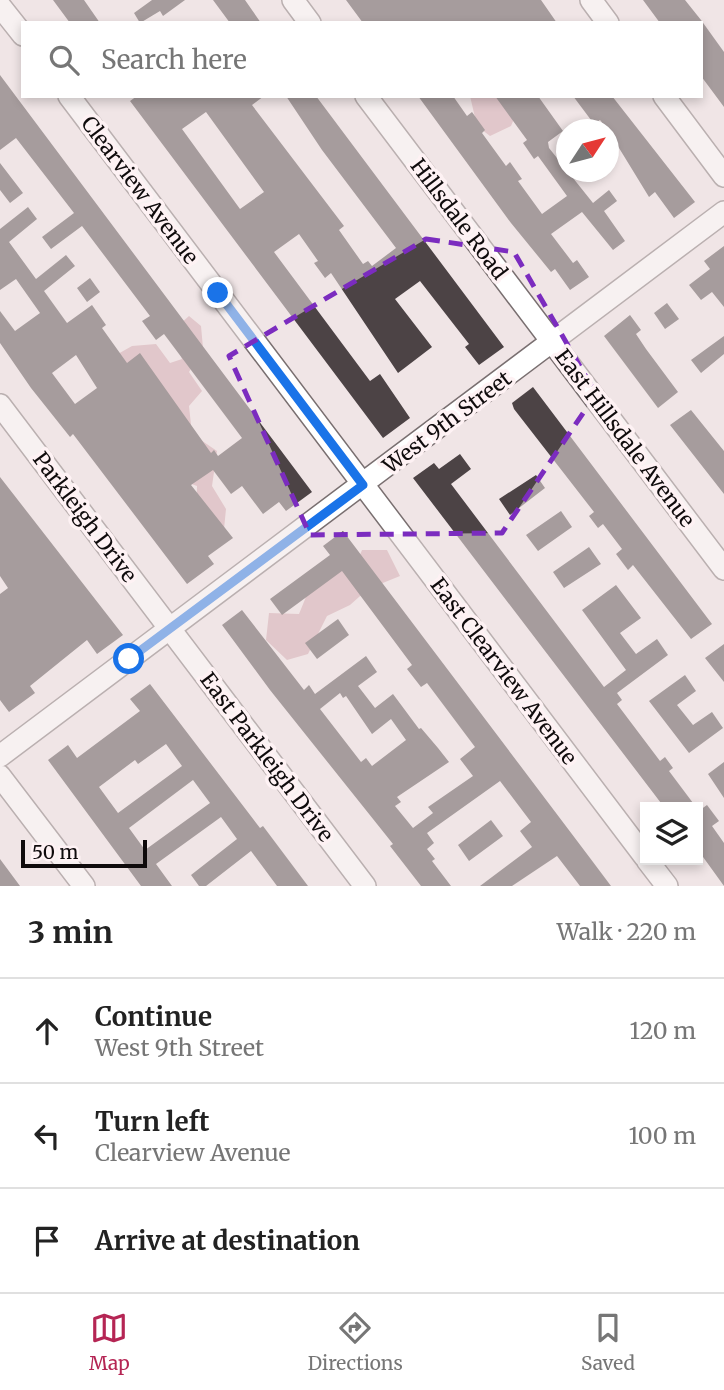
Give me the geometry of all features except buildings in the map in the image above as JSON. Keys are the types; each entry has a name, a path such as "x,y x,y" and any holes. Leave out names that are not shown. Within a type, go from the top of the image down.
{"street":[{"path":"293,0 309,21"},
{"path":"591,0 607,21"},
{"path":"0,6 21,32"},
{"name":"Clearview Avenue","path":"71,98 363,485"},
{"name":"Hillsdale Road","path":"368,98 552,341"},
{"path":"666,98 724,176"},
{"name":"West 9th Street","path":"0,756 724,212"},
{"name":"East Hillsdale Avenue","path":"552,341 724,569"},
{"name":"Parkleigh Drive","path":"0,405 170,629"},
{"name":"East Clearview Avenue","path":"363,485 640,851"},
{"name":"East Parkleigh Drive","path":"170,629 365,886"},
{"path":"0,776 84,886"},
{"name":"East Clearview Avenue","path":"651,865 667,886"}],"highlighted area":[{"path":"426,239 514,252 596,394 502,533 310,535 229,356"}],"shaded area":[{"path":"470,98 522,100 511,126 490,136 477,126"},
{"path":"189,316 201,326 203,348 189,372 202,391 189,406 192,434 217,451 212,486 226,509 224,529 196,518 197,486 172,477 109,359 132,346 156,344 170,363 182,359 171,332"},
{"path":"362,550 387,550 400,576 368,589 350,605 327,616 308,654 287,660 266,640 269,613 299,614 319,565 353,572"}],"route":[{"path":"129,659 363,485 218,293"}]}
